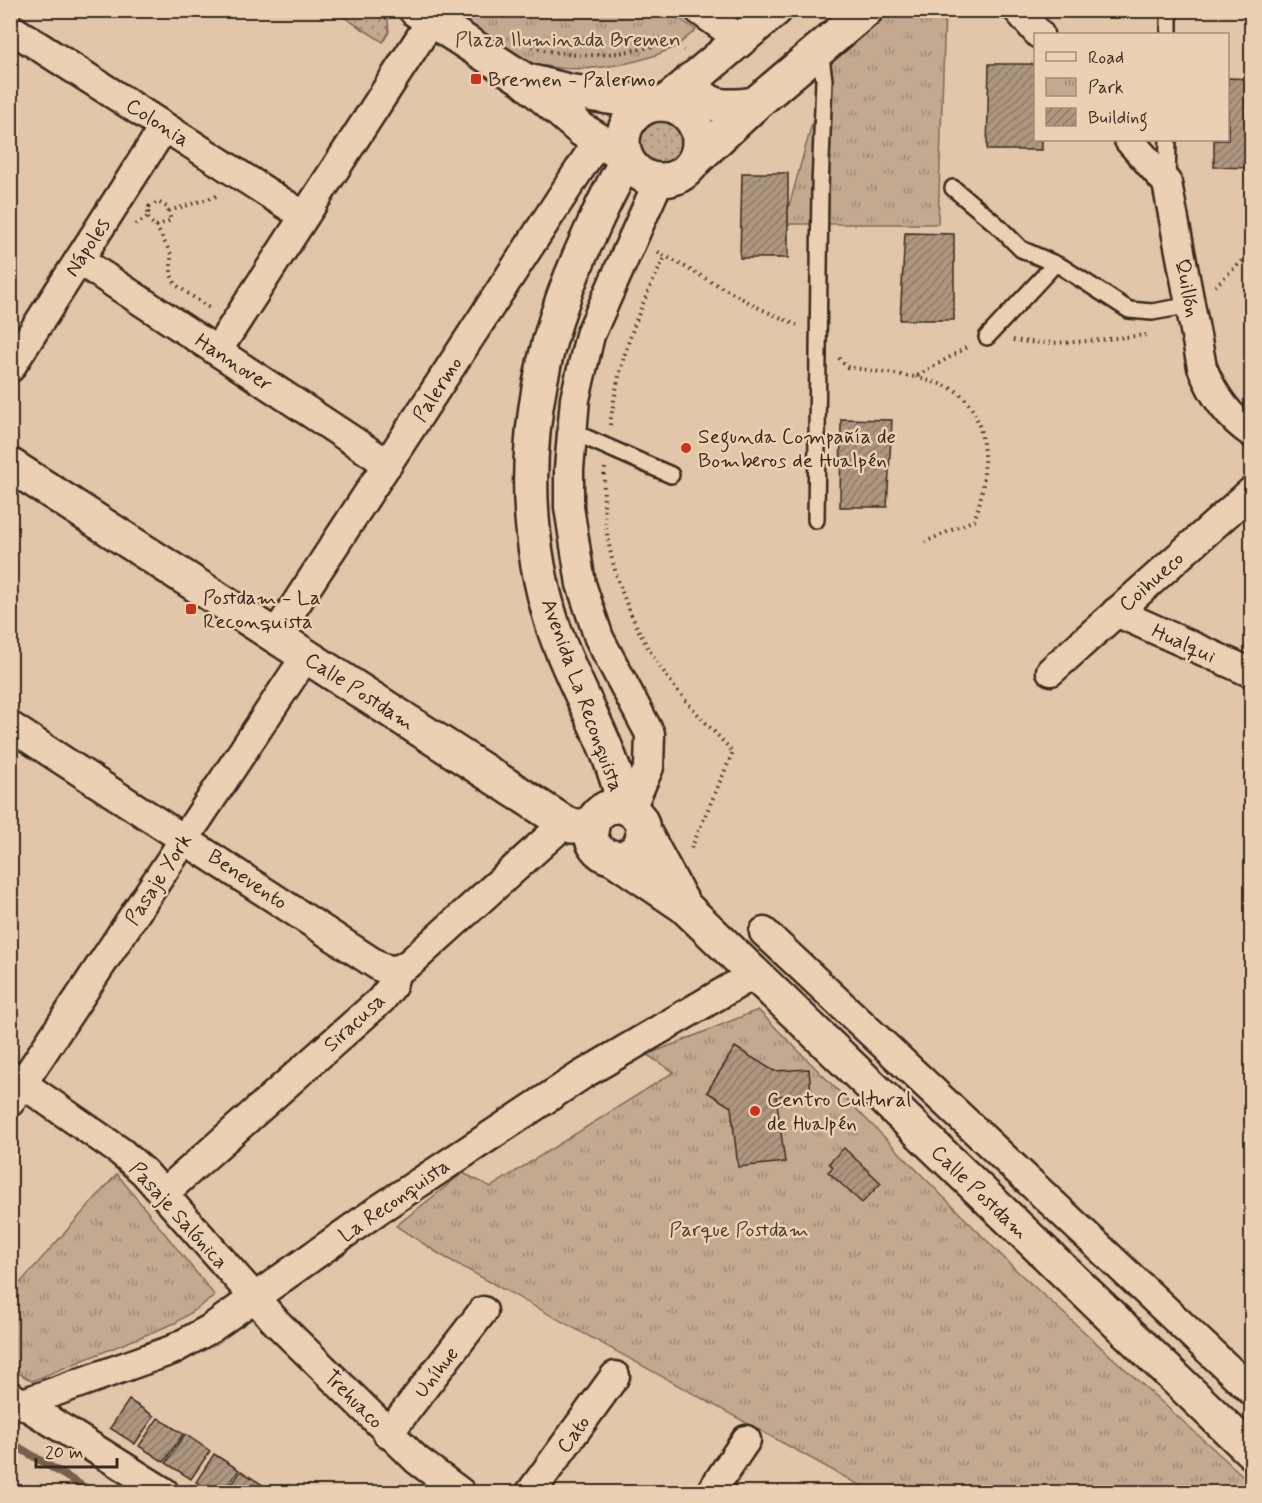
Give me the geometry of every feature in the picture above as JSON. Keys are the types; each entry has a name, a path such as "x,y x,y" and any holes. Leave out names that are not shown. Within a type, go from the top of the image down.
{"street":[{"path":"699,10 741,39"},
{"path":"617,153 627,123 639,110 660,104 775,10"},
{"path":"217,351 304,216 424,16 523,79 617,153 641,175 659,180 683,174 695,160 755,105 866,10"},
{"path":"1018,10 1038,33"},
{"name":"Colonia","path":"10,28 304,216"},
{"path":"523,79 568,91 660,104 682,110 695,123 700,142 695,160"},
{"path":"692,79 700,96 706,101 728,106 755,105"},
{"name":"Nápoles","path":"10,368 164,127"},
{"name":"Quillón","path":"1130,141 1167,183 1202,367 1210,389 1239,424 1251,433"},
{"name":"Avenida La Reconquista","path":"617,153 600,208 569,277 543,362 531,438 531,516 535,557 554,628 632,816"},
{"name":"Palermo","path":"275,636 388,464 617,153"},
{"name":"Avenida La Reconquista","path":"589,234 633,196 659,180"},
{"name":"Avenida La Reconquista","path":"632,816 644,782 652,745 645,721 599,638 581,585 569,507 572,431 581,367 590,335 659,180"},
{"name":"Hannover","path":"80,260 388,464"},
{"name":"Calle Postdam","path":"10,465 306,656 578,825 592,838 597,848 684,906 1251,1452"},
{"name":"Coihueco","path":"1051,671 1251,491"},
{"name":"Hualqui","path":"1116,612 1251,673"},
{"name":"Pasaje York","path":"15,1087 306,656"},
{"name":"Benevento","path":"12,730 185,838 380,967 396,970"},
{"path":"578,825 597,816 606,808 632,816 636,848 626,856 612,857"},
{"name":"Calle Postdam","path":"632,816 684,906"},
{"name":"Siracusa","path":"163,1194 381,1000 392,986 396,970 411,962 578,825"},
{"name":"Calle Postdam","path":"765,932 1251,1391"},
{"name":"La Reconquista","path":"17,1399 172,1350 210,1329 397,1197 582,1075 756,973"},
{"name":"Pasaje Salónica","path":"15,1087 121,1152 163,1194 254,1299"},
{"name":"Trehuaco","path":"254,1299 388,1434 437,1477 460,1492"},
{"name":"Uníhue","path":"388,1434 483,1311"},
{"name":"Cato","path":"531,1492 615,1376"},
{"path":"17,1399 164,1492"},
{"path":"711,1492 746,1440"}],"lane":[{"path":"1169,10 1169,33"},
{"path":"816,520 824,80 820,50"},
{"path":"1167,183 1168,141"},
{"path":"953,188 996,224 1021,249 1055,264 1129,310 1194,317"},
{"path":"987,337 1055,264"},
{"path":"572,431 671,475"}],"path":[{"path":"521,41 557,54 589,57 616,55 672,42"},
{"path":"170,210 254,184"},
{"path":"156,226 171,254 171,274 176,285 234,326"},
{"path":"631,245 666,255 677,264 760,309 818,334 847,367 915,376 955,390 972,407 984,443 982,500 974,520 925,542"},
{"path":"666,255 634,323 616,377 603,482 606,528 613,565 633,619 661,668 733,752 690,849 689,861"},
{"path":"915,376 987,337 1034,343 1077,342 1194,317"}],"green space":[{"path":"334,11 373,11 388,20 389,32 383,42"},
{"name":"Plaza Iluminada Bremen","path":"439,11 668,11 696,30 674,47 620,65 583,69 547,67 519,59 495,47"},
{"path":"887,11 945,11 938,224 788,224 788,210 824,80 816,68"},
{"path":"662,115 672,117 680,123 686,131 688,141 686,151 680,159 672,165 662,167 652,165 644,159 638,151 636,141 638,131 644,123 652,117"},
{"name":"Parque Postdam","path":"758,1010 1017,1271 1251,1483 1251,1492 872,1492 441,1255 396,1226 463,1173 491,1187 674,1072 647,1055"},
{"path":"117,1174 215,1296 175,1323 32,1381 11,1369 11,1293"}],"building":[{"path":"989,64 1034,64 1034,141 1042,141 1042,150 987,150"},
{"path":"1229,78 1252,79 1252,168 1214,167 1214,141 1229,141"},
{"path":"742,173 788,173 788,258 740,258"},
{"path":"905,233 954,234 954,320 900,320"},
{"path":"841,419 892,420 887,507 840,507"},
{"path":"735,1047 774,1071 809,1069 811,1094 776,1096 785,1162 738,1167 731,1107 707,1092"},
{"path":"844,1148 881,1183 862,1203 828,1172 833,1167 829,1163"},
{"path":"129,1400 154,1416 135,1444 110,1428"},
{"path":"158,1418 183,1434 164,1462 139,1446"},
{"path":"185,1434 210,1451 191,1479 166,1463"},
{"path":"214,1454 239,1470 224,1492 212,1492 196,1482"},
{"path":"241,1471 266,1487 262,1492 227,1492"}],"waterway":[{"path":"10,1442 92,1492"}],"place":[{"name":"Bremen - Palermo","path":"476,79"},
{"name":"Segunda Compañía de Bomberos de Hualpén","path":"686,448"},
{"name":"Postdam - La Reconquista","path":"191,609"},
{"name":"Centro Cultural de Hualpén","path":"755,1111"}]}
